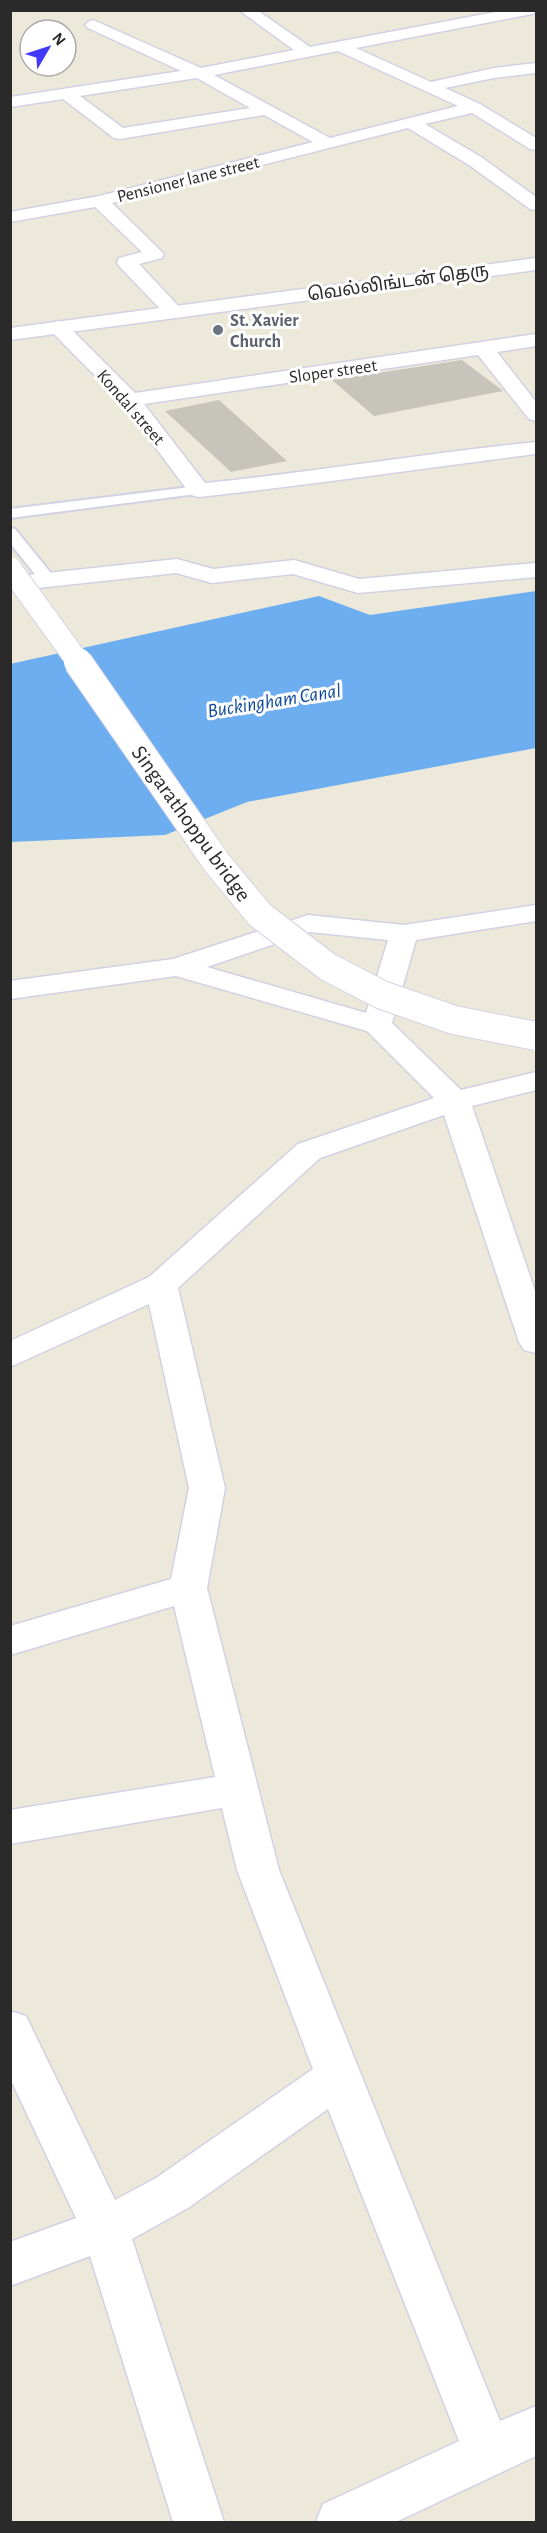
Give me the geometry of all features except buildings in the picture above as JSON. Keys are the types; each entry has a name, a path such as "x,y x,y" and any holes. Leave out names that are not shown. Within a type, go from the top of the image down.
{"street":[{"path":"246,10 308,52"},
{"path":"10,102 68,95 308,52 343,48 532,10"},
{"path":"93,25 199,73 328,144"},
{"path":"343,48 474,107 537,145"},
{"path":"428,87 494,73 537,68"},
{"path":"68,95 120,134 266,110"},
{"name":"Pensioner lane street","path":"99,201 474,107"},
{"path":"411,123 475,161 537,205"},
{"path":"10,217 99,201"},
{"name":"Pensioner lane street","path":"99,201 155,254 126,262 174,312"},
{"name":"வெல்லிங்டன் தெரு","path":"10,334 537,264"},
{"name":"Kondal street","path":"58,327 130,400 199,490"},
{"name":"Sloper street","path":"130,400 537,340"},
{"path":"484,349 537,415"},
{"path":"199,490 308,479 537,448"},
{"path":"10,584 177,566 212,576 294,567 358,586 537,570"},
{"name":"Singarathoppu bridge","path":"10,568 60,635 217,863 260,915 328,967 382,995 454,1020 537,1036"},
{"path":"10,990 177,967 308,923 404,933 537,913"},
{"path":"377,1024 404,933"},
{"path":"177,967 377,1024 455,1101 537,1342"},
{"path":"10,1355 162,1285 309,1151 455,1101 537,1081"},
{"path":"162,1285 207,1488 188,1588 258,1870 488,2452"},
{"path":"10,1641 188,1588"},
{"path":"10,1827 238,1789"},
{"path":"10,2030 105,2229 198,2523"},
{"path":"10,2264 105,2229 172,2193 338,2077"},
{"path":"341,2523 537,2430"}],"lane":[{"path":"10,514 199,490"},
{"path":"10,532 48,580"}],"water":[{"name":"Buckingham Canal","path":"536,591 536,748 247,802 165,835 11,842 10,664 319,596 370,615"}],"place":[{"name":"St. Xavier Church","path":"218,330"}]}
